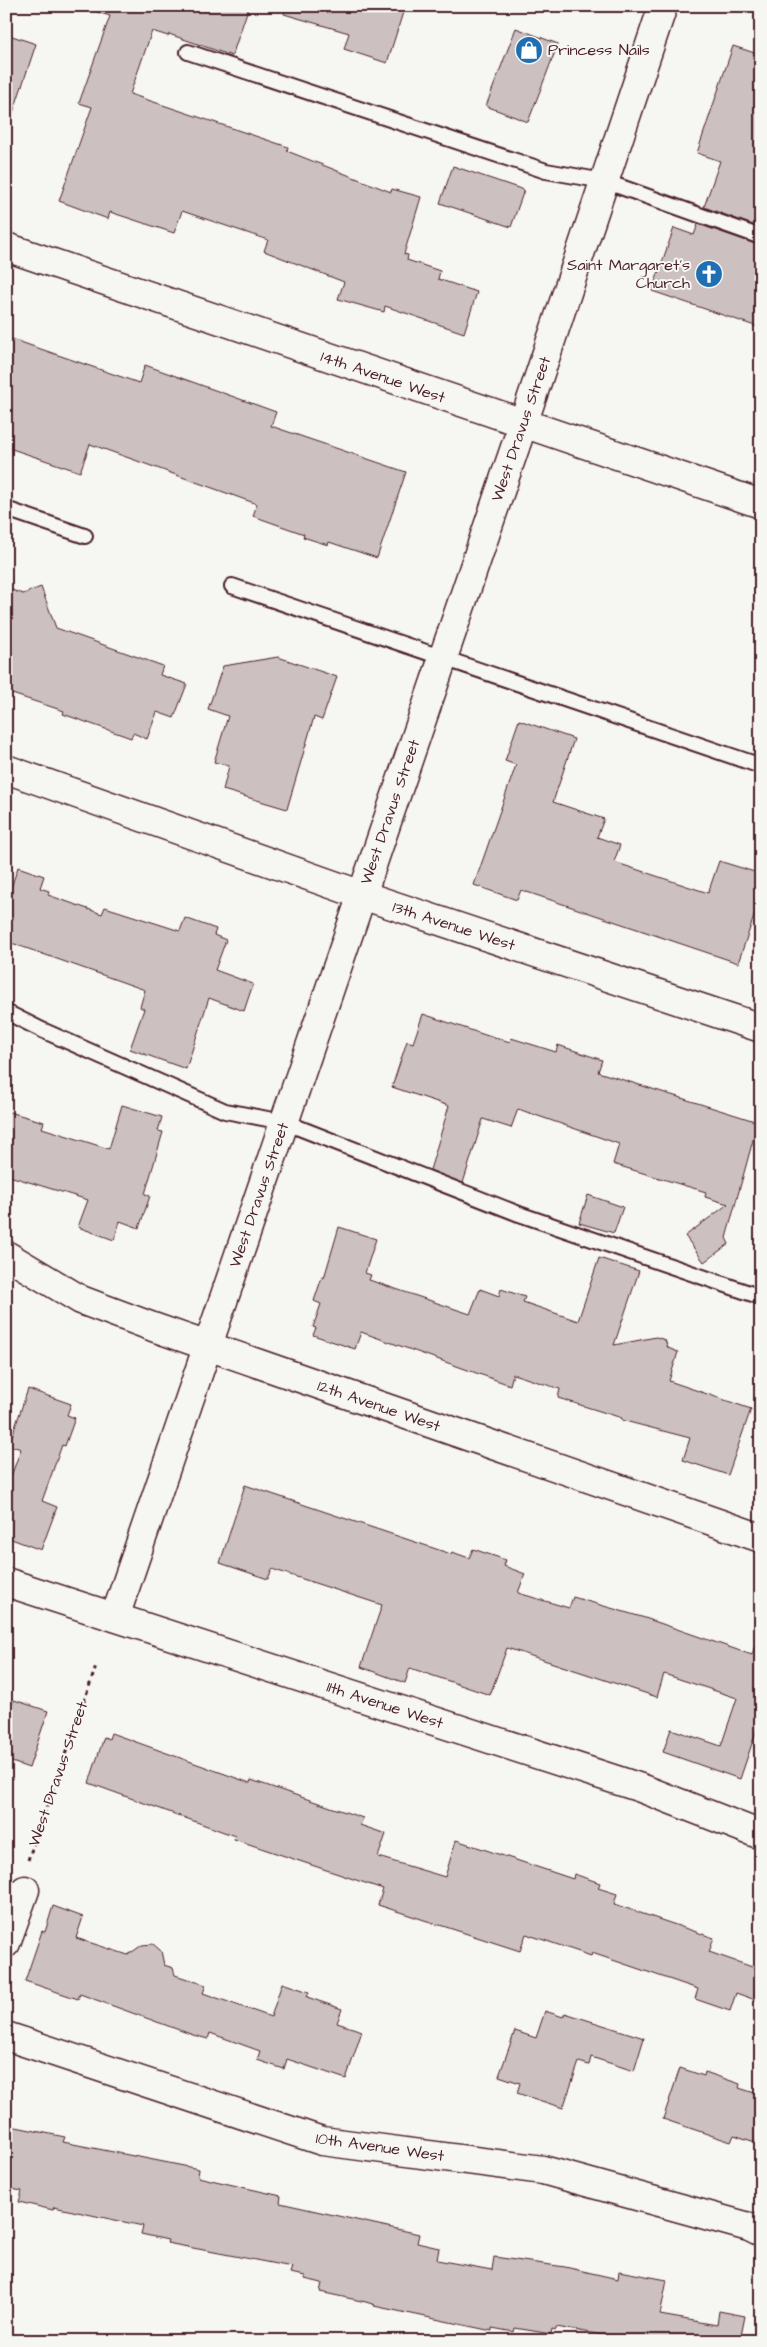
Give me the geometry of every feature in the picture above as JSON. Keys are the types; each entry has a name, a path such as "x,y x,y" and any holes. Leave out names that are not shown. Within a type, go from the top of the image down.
{"street":[{"name":"West Dravus Street","path":"116,1617 523,424 663,6"},
{"name":"14th Avenue West","path":"6,247 761,504"},
{"name":"13th Avenue West","path":"6,770 362,895 761,1028"},
{"name":"12th Avenue West","path":"6,1255 81,1300 208,1347 761,1538"},
{"name":"11th Avenue West","path":"6,1582 641,1788 761,1835"},
{"path":"6,1943 25,1890"},
{"name":"10th Avenue West","path":"6,2036 322,2141 543,2170 749,2227 761,2233"}],"lane":[{"path":"188,52 546,171 604,182 761,237"},
{"path":"6,509 85,536"},
{"path":"232,586 761,766"},
{"path":"6,1012 42,1030 225,1111 284,1122 519,1214 761,1297"}],"path":[{"name":"West Dravus Street","path":"25,1890 24,1871 97,1664"}],"building":[{"path":"95,6 249,6 232,56 169,34 168,36 152,31 130,94 288,147 287,151 391,192 392,189 421,197 404,254 408,255 407,260 440,271 438,279 477,292 464,333 385,306 384,312 338,299 344,282 264,251 268,240 182,211 174,233 110,212 108,219 59,201 92,107 79,103 110,16 94,11"},
{"path":"285,6 405,6 387,63 344,49 349,33 284,14"},
{"path":"516,28 558,44 528,122 486,106"},
{"path":"6,34 36,44 11,119 6,118"},
{"path":"733,46 761,55 761,228 704,207 720,161 697,153"},
{"path":"453,166 524,190 511,227 440,203"},
{"name":"Saint Margaret's Church","path":"698,224 761,246 761,328 652,291 674,228 694,235"},
{"path":"6,337 139,383 145,365 276,412 271,426 406,472 377,558 329,542 328,545 303,537 304,534 253,516 257,504 90,444 80,472 6,447"},
{"path":"41,587 56,628 163,666 160,675 187,684 174,718 157,712 147,739 133,733 131,738 63,714 64,711 6,692 6,588 23,594"},
{"path":"278,657 337,677 322,720 314,717 287,809 223,790 229,766 214,762 228,716 208,709 223,666"},
{"path":"519,720 574,739 553,802 604,819 597,837 620,845 614,862 708,893 719,861 761,874 761,896 738,963 521,890 517,900 474,885 516,765 505,761"},
{"path":"18,867 44,876 40,888 49,891 48,895 102,914 105,907 180,931 185,918 216,929 214,935 226,940 215,970 253,984 244,1011 209,998 186,1069 130,1049 144,1009 140,1007 145,990 6,941 6,903"},
{"path":"423,1014 510,1042 511,1038 556,1052 558,1045 602,1060 598,1072 758,1122 726,1238 729,1244 704,1262 685,1236 728,1204 705,1197 706,1192 613,1164 619,1144 518,1109 511,1128 483,1119 463,1183 430,1170 449,1106 392,1087 407,1041 413,1043"},
{"path":"122,1105 162,1117 158,1131 163,1132 145,1194 150,1196 139,1228 120,1221 114,1240 78,1227 88,1200 6,1175 6,1111 44,1122 42,1128 109,1149"},
{"path":"588,1195 623,1207 614,1233 579,1223"},
{"path":"339,1227 376,1239 365,1273 371,1275 369,1280 470,1314 480,1289 499,1296 501,1289 525,1297 523,1302 578,1321 599,1258 639,1271 614,1345 656,1337 665,1340 668,1348 678,1352 669,1381 751,1409 728,1475 683,1460 690,1438 621,1420 622,1418 558,1398 560,1389 513,1374 510,1385 361,1332 355,1349 313,1335 316,1328 313,1327 321,1304 314,1301 322,1277 324,1278"},
{"path":"28,1389 71,1404 67,1415 75,1418 65,1446 62,1445 42,1501 57,1507 41,1550 6,1537 6,1490 21,1449 9,1445"},
{"path":"245,1485 451,1554 452,1552 469,1558 473,1549 506,1560 504,1566 525,1574 518,1593 569,1608 573,1597 645,1618 752,1655 756,1642 761,1643 761,1717 740,1779 663,1752 671,1729 721,1746 737,1698 664,1674 657,1697 507,1648 490,1695 410,1668 405,1683 361,1667 382,1605 272,1569 268,1579 220,1563"},
{"path":"14,1700 48,1711 29,1768 6,1760 6,1704 12,1706"},
{"path":"111,1733 250,1783 251,1780 363,1818 360,1825 386,1834 378,1857 445,1877 456,1840 573,1879 574,1874 600,1883 598,1888 617,1894 614,1904 714,1938 709,1952 761,1970 761,2002 736,1993 730,2011 695,1999 698,1989 592,1953 591,1956 526,1934 520,1951 378,1905 383,1889 234,1839 235,1836 89,1783 104,1737 109,1739"},
{"path":"53,1906 83,1917 76,1938 128,1955 142,1945 153,1944 161,1951 164,1965 173,1968 175,1975 206,1985 203,1993 271,2017 282,1983 309,1992 307,1997 342,2009 337,2023 362,2031 346,2079 287,2059 284,2069 257,2060 260,2051 210,2033 208,2039 193,2035 80,1994 78,1999 25,1981 42,1931 45,1932"},
{"path":"545,2011 563,2017 565,2013 644,2038 634,2071 591,2057 589,2065 579,2062 563,2108 517,2093 520,2083 499,2076 515,2031 536,2038"},
{"path":"680,2068 704,2076 705,2072 740,2084 739,2088 761,2095 761,2144 734,2135 731,2142 663,2119"},
{"path":"6,2125 65,2137 63,2142 199,2169 198,2177 281,2196 280,2203 419,2234 417,2243 439,2248 437,2260 492,2270 494,2257 565,2267 618,2279 619,2271 667,2280 660,2315 717,2325 719,2311 745,2316 740,2341 608,2341 609,2336 556,2327 556,2330 552,2329 551,2334 515,2328 514,2332 492,2328 492,2331 374,2306 366,2302 320,2292 322,2283 305,2279 305,2276 290,2273 292,2267 167,2243 168,2240 141,2234 143,2226 54,2207 53,2210 19,2202 22,2191 6,2188"}],"place":[{"name":"Princess Nails","path":"529,50"},
{"name":"Saint Margaret's Church","path":"709,274"}]}
